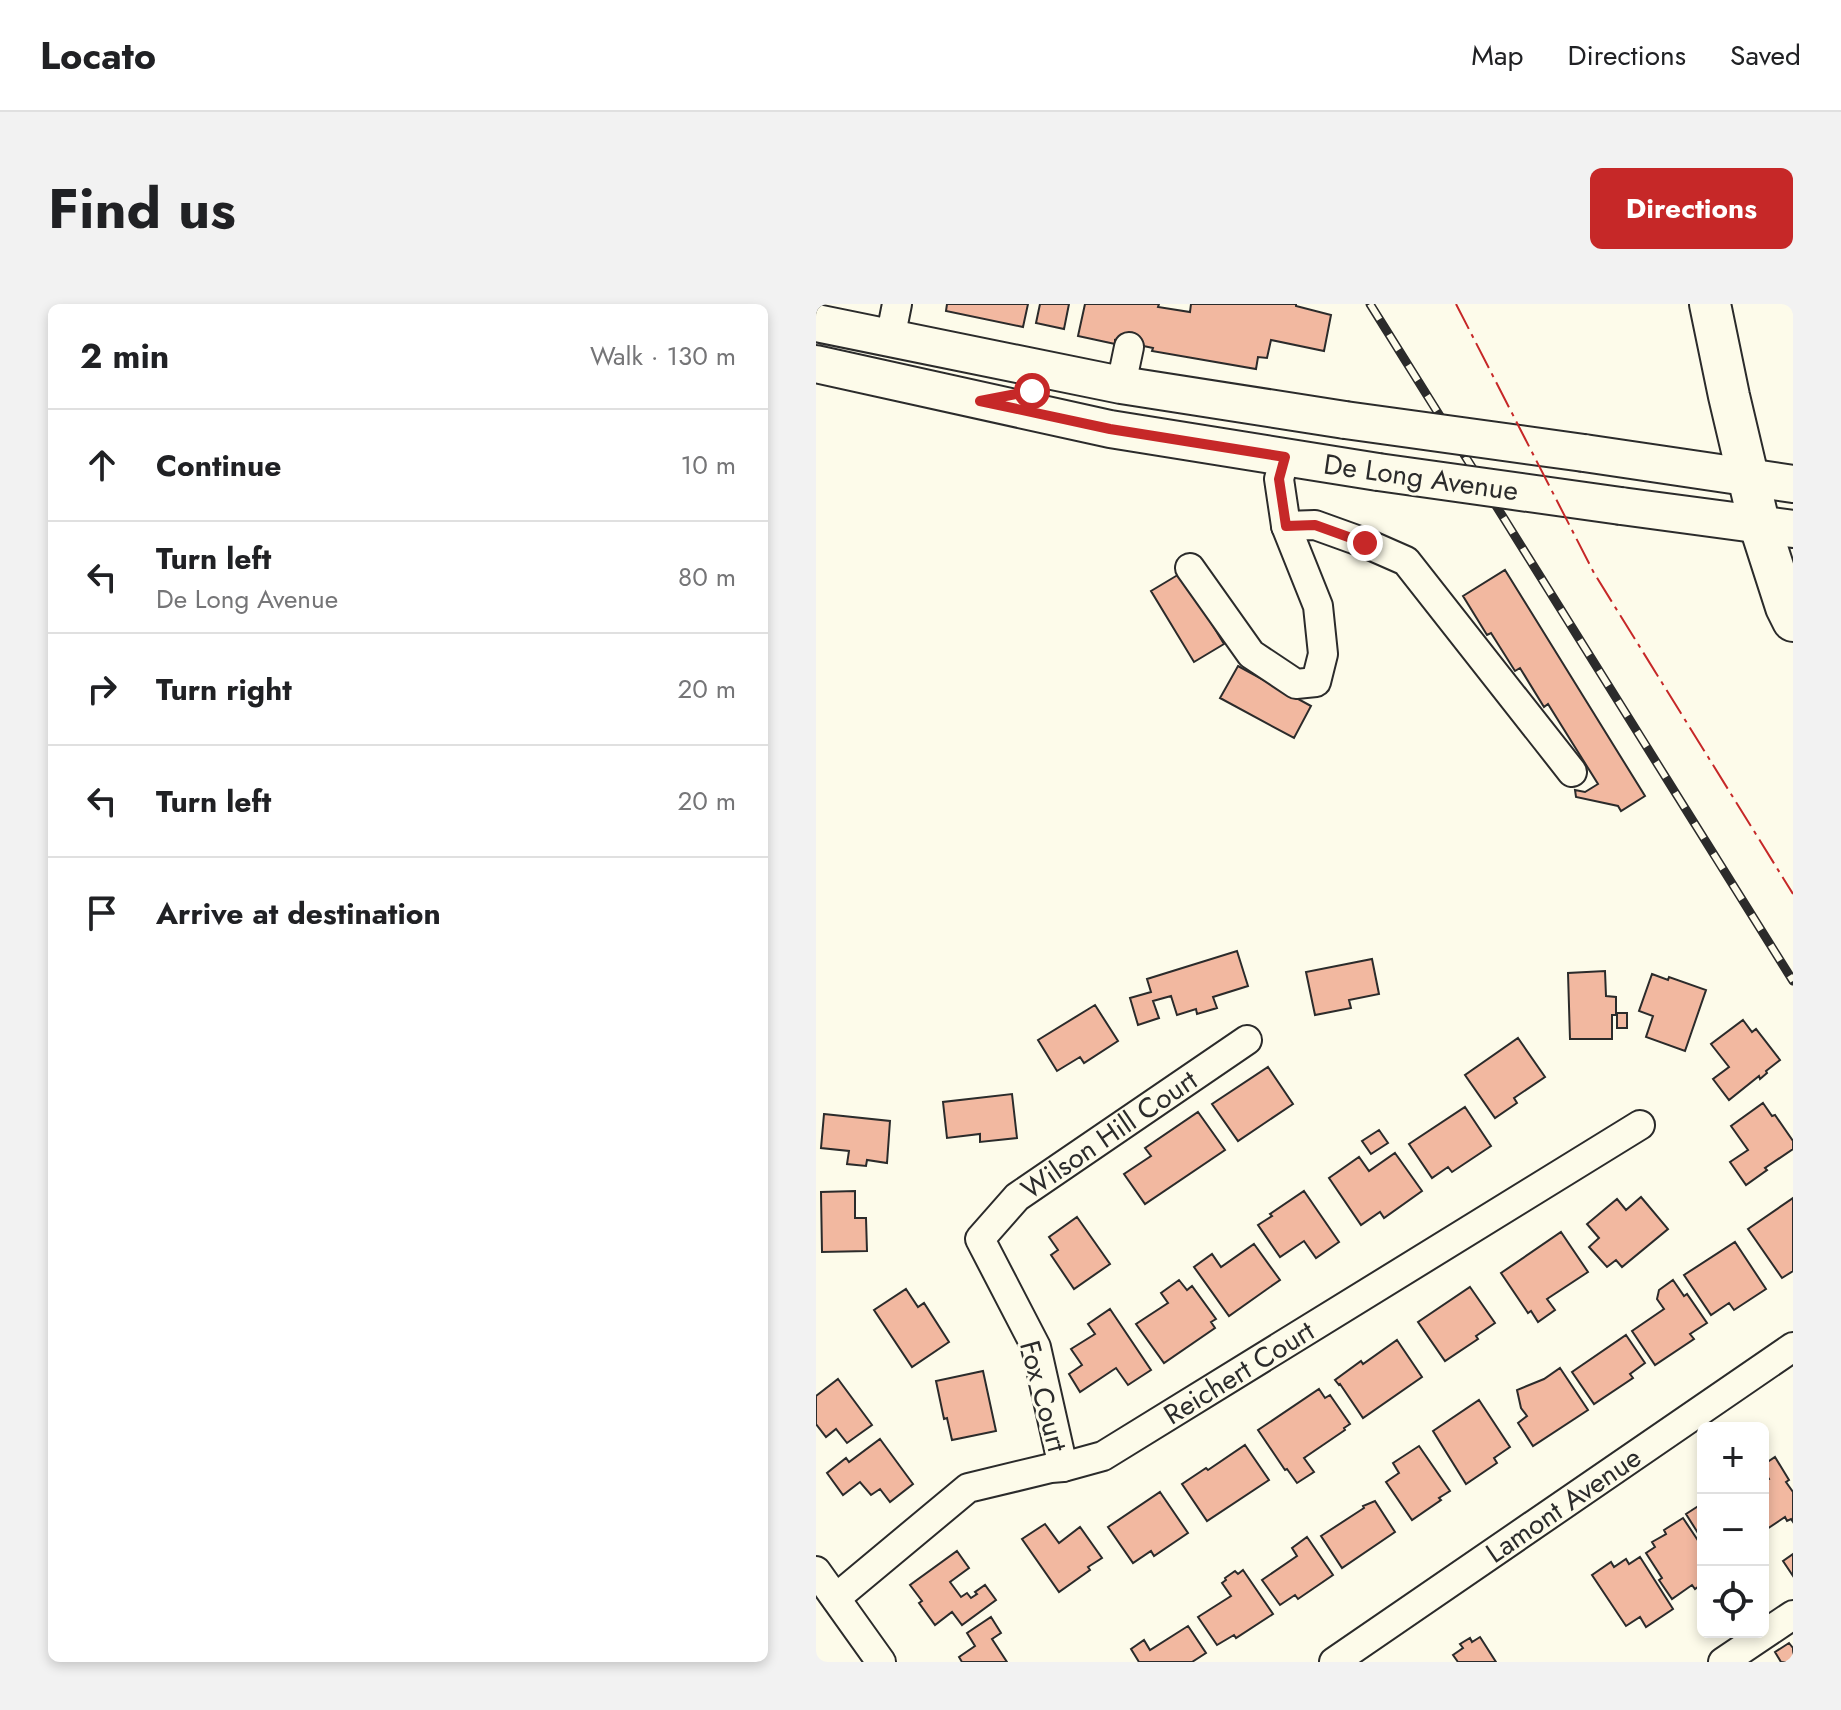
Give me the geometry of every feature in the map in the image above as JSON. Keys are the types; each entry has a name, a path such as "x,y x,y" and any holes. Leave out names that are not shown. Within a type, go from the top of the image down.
{"highway":[{"path":"1710,304 1749,478 1776,526 1786,607 1793,621"}],"main road":[{"name":"De Long Avenue","path":"816,323 894,321 1121,385 1793,484"},
{"name":"De Long Avenue","path":"816,364 1110,429 1378,472 1776,526"},
{"path":"980,401 1032,391 1106,406 1117,399 1121,385"}],"street":[{"path":"1121,385 1129,347"},
{"path":"1190,568 1251,654 1296,684 1316,682 1323,654 1318,606 1286,526 1279,479 1285,457"},
{"path":"1286,526 1315,525 1406,561 1572,772"},
{"name":"Wilson Hill Court","path":"980,1239 1017,1197 1247,1040"},
{"name":"Reichert Court","path":"836,1598 968,1488 1103,1456 1640,1125"},
{"name":"Fox Court","path":"980,1239 1036,1347 1063,1467"},
{"name":"Lamont Avenue","path":"1334,1662 1793,1347"},
{"path":"816,1571 881,1662"},
{"path":"1723,1662 1793,1615"}],"building":[{"path":"947,304 1028,304 1023,327 946,311"},
{"path":"1040,304 1069,304 1064,329 1036,323"},
{"path":"1085,304 1159,304 1158,307 1190,312 1191,304 1296,304 1331,315 1324,351 1271,340 1267,358 1258,357 1256,369 1152,351 1153,348 1115,340 1115,344 1078,336"},
{"path":"1505,570 1645,796 1621,811 1618,806 1576,797 1575,790 1585,792 1598,784 1548,704 1544,707 1520,668 1515,671 1491,633 1487,635 1463,596"},
{"path":"1181,573 1224,644 1194,662 1151,591"},
{"path":"1238,666 1311,706 1294,738 1220,698"},
{"path":"1237,951 1248,986 1213,997 1217,1008 1197,1014 1196,1009 1177,1015 1171,996 1153,1001 1159,1018 1138,1025 1130,998 1151,992 1147,979"},
{"path":"1372,959 1379,994 1349,1000 1351,1008 1315,1015 1306,972"},
{"path":"1605,971 1606,996 1616,997 1612,1039 1570,1039 1568,973"},
{"path":"1652,974 1706,990 1685,1051 1646,1037 1653,1016 1639,1011"},
{"path":"1095,1005 1118,1041 1084,1063 1080,1057 1057,1071 1038,1040"},
{"path":"1617,1013 1627,1013 1627,1028 1617,1028"},
{"path":"1743,1020 1752,1032 1756,1029 1780,1060 1760,1079 1759,1076 1729,1100 1713,1079 1729,1067 1711,1044"},
{"path":"1518,1038 1545,1077 1514,1098 1517,1103 1495,1118 1465,1075"},
{"path":"1268,1067 1293,1104 1238,1141 1212,1104"},
{"path":"1012,1094 1017,1138 980,1142 980,1134 947,1138 943,1102"},
{"path":"1763,1103 1793,1141 1793,1149 1746,1185 1730,1162 1748,1150 1731,1126"},
{"path":"1465,1107 1491,1146 1452,1172 1448,1167 1432,1178 1409,1144"},
{"path":"1198,1112 1225,1150 1145,1204 1124,1174 1151,1156 1145,1148"},
{"path":"824,1114 890,1121 887,1163 867,1160 866,1166 847,1164 849,1151 821,1148"},
{"path":"1379,1130 1388,1143 1371,1154 1362,1141"},
{"path":"1395,1153 1422,1191 1384,1218 1380,1212 1361,1225 1329,1178 1359,1157 1369,1171"},
{"path":"855,1191 855,1218 866,1218 867,1251 822,1252 821,1192"},
{"path":"1304,1191 1339,1242 1316,1258 1304,1241 1280,1257 1258,1225"},
{"path":"1641,1197 1668,1229 1622,1267 1616,1260 1607,1267 1589,1247 1599,1238 1587,1224 1617,1199 1626,1210"},
{"path":"1793,1198 1793,1271 1782,1278 1748,1229"},
{"path":"1077,1217 1110,1264 1074,1289 1051,1255 1058,1250 1049,1237"},
{"path":"1561,1232 1588,1272 1547,1299 1555,1310 1538,1322 1531,1311 1528,1313 1501,1273"},
{"path":"1735,1242 1766,1289 1734,1310 1729,1303 1711,1315 1684,1275"},
{"path":"1254,1244 1280,1280 1229,1316 1194,1267 1212,1254 1221,1267"},
{"path":"1179,1280 1187,1290 1192,1286 1216,1319 1211,1322 1215,1328 1164,1363 1136,1324 1168,1303 1161,1293"},
{"path":"1673,1280 1707,1323 1690,1334 1694,1339 1655,1365 1632,1331 1664,1309 1657,1299 1659,1290"},
{"path":"1470,1287 1495,1323 1476,1336 1478,1339 1445,1361 1418,1322"},
{"path":"906,1289 918,1307 924,1303 949,1342 912,1367 874,1310"},
{"path":"1110,1309 1151,1370 1128,1385 1116,1368 1080,1392 1069,1374 1082,1365 1071,1349 1095,1334 1088,1324"},
{"path":"1626,1335 1645,1363 1630,1374 1633,1378 1594,1404 1572,1372"},
{"path":"1397,1340 1422,1377 1363,1418 1335,1380"},
{"path":"1560,1368 1588,1410 1533,1446 1518,1423 1527,1416 1521,1408 1517,1390 1544,1379"},
{"path":"983,1371 996,1431 952,1440 936,1381"},
{"path":"838,1379 872,1425 847,1443 836,1429 826,1437 816,1424 816,1396"},
{"path":"1319,1389 1325,1398 1330,1395 1350,1424 1304,1458 1314,1472 1297,1483 1258,1430"},
{"path":"1479,1400 1510,1447 1494,1458 1497,1463 1466,1484 1433,1431"},
{"path":"880,1439 913,1484 890,1502 880,1489 871,1495 860,1482 843,1495 827,1473 846,1458 849,1462"},
{"path":"1245,1445 1269,1480 1207,1521 1182,1484"},
{"path":"1419,1446 1450,1491 1412,1520 1386,1482 1399,1473 1393,1463"},
{"path":"1775,1457 1789,1480 1786,1482 1793,1492 1793,1522 1785,1517 1769,1528 1769,1479 1769,1461"},
{"path":"1160,1492 1188,1533 1154,1556 1151,1551 1133,1563 1108,1527"},
{"path":"1375,1501 1395,1532 1342,1568 1321,1536"},
{"path":"1697,1507 1697,1531 1686,1514"},
{"path":"1683,1518 1697,1539 1697,1588 1692,1585 1672,1599 1646,1553 1655,1547 1652,1542 1666,1534 1664,1530"},
{"path":"1045,1524 1059,1543 1080,1527 1102,1558 1059,1592 1022,1539"},
{"path":"1307,1537 1333,1575 1298,1599 1295,1595 1280,1605 1262,1580 1297,1556 1292,1548"},
{"path":"957,1551 969,1568 950,1582 961,1597 967,1593 971,1598 985,1585 996,1600 962,1625 952,1612 935,1625 910,1585"},
{"path":"1793,1554 1793,1576 1783,1561"},
{"path":"1640,1557 1673,1609 1646,1627 1640,1617 1626,1626 1592,1575 1611,1562 1614,1567 1626,1559 1629,1564"},
{"path":"1243,1570 1273,1614 1236,1638 1234,1635 1217,1645 1198,1617 1231,1596 1222,1583 1235,1571 1238,1574"},
{"path":"991,1617 1001,1633 992,1639 1007,1662 962,1662 959,1657 975,1646 967,1633"},
{"path":"1188,1626 1206,1653 1192,1662 1139,1662 1131,1649 1144,1640 1150,1650"},
{"path":"1480,1637 1496,1662 1458,1662 1453,1655 1463,1648 1460,1644"},
{"path":"1789,1643 1793,1648 1793,1662 1781,1662 1775,1652"}],"railway":[{"path":"1370,304 1793,981"}],"power":[{"path":"1456,304 1594,573 1793,894"}],"route":[{"path":"1032,391 980,401 1110,429 1285,457 1279,479 1286,526 1315,525 1365,543"}]}
